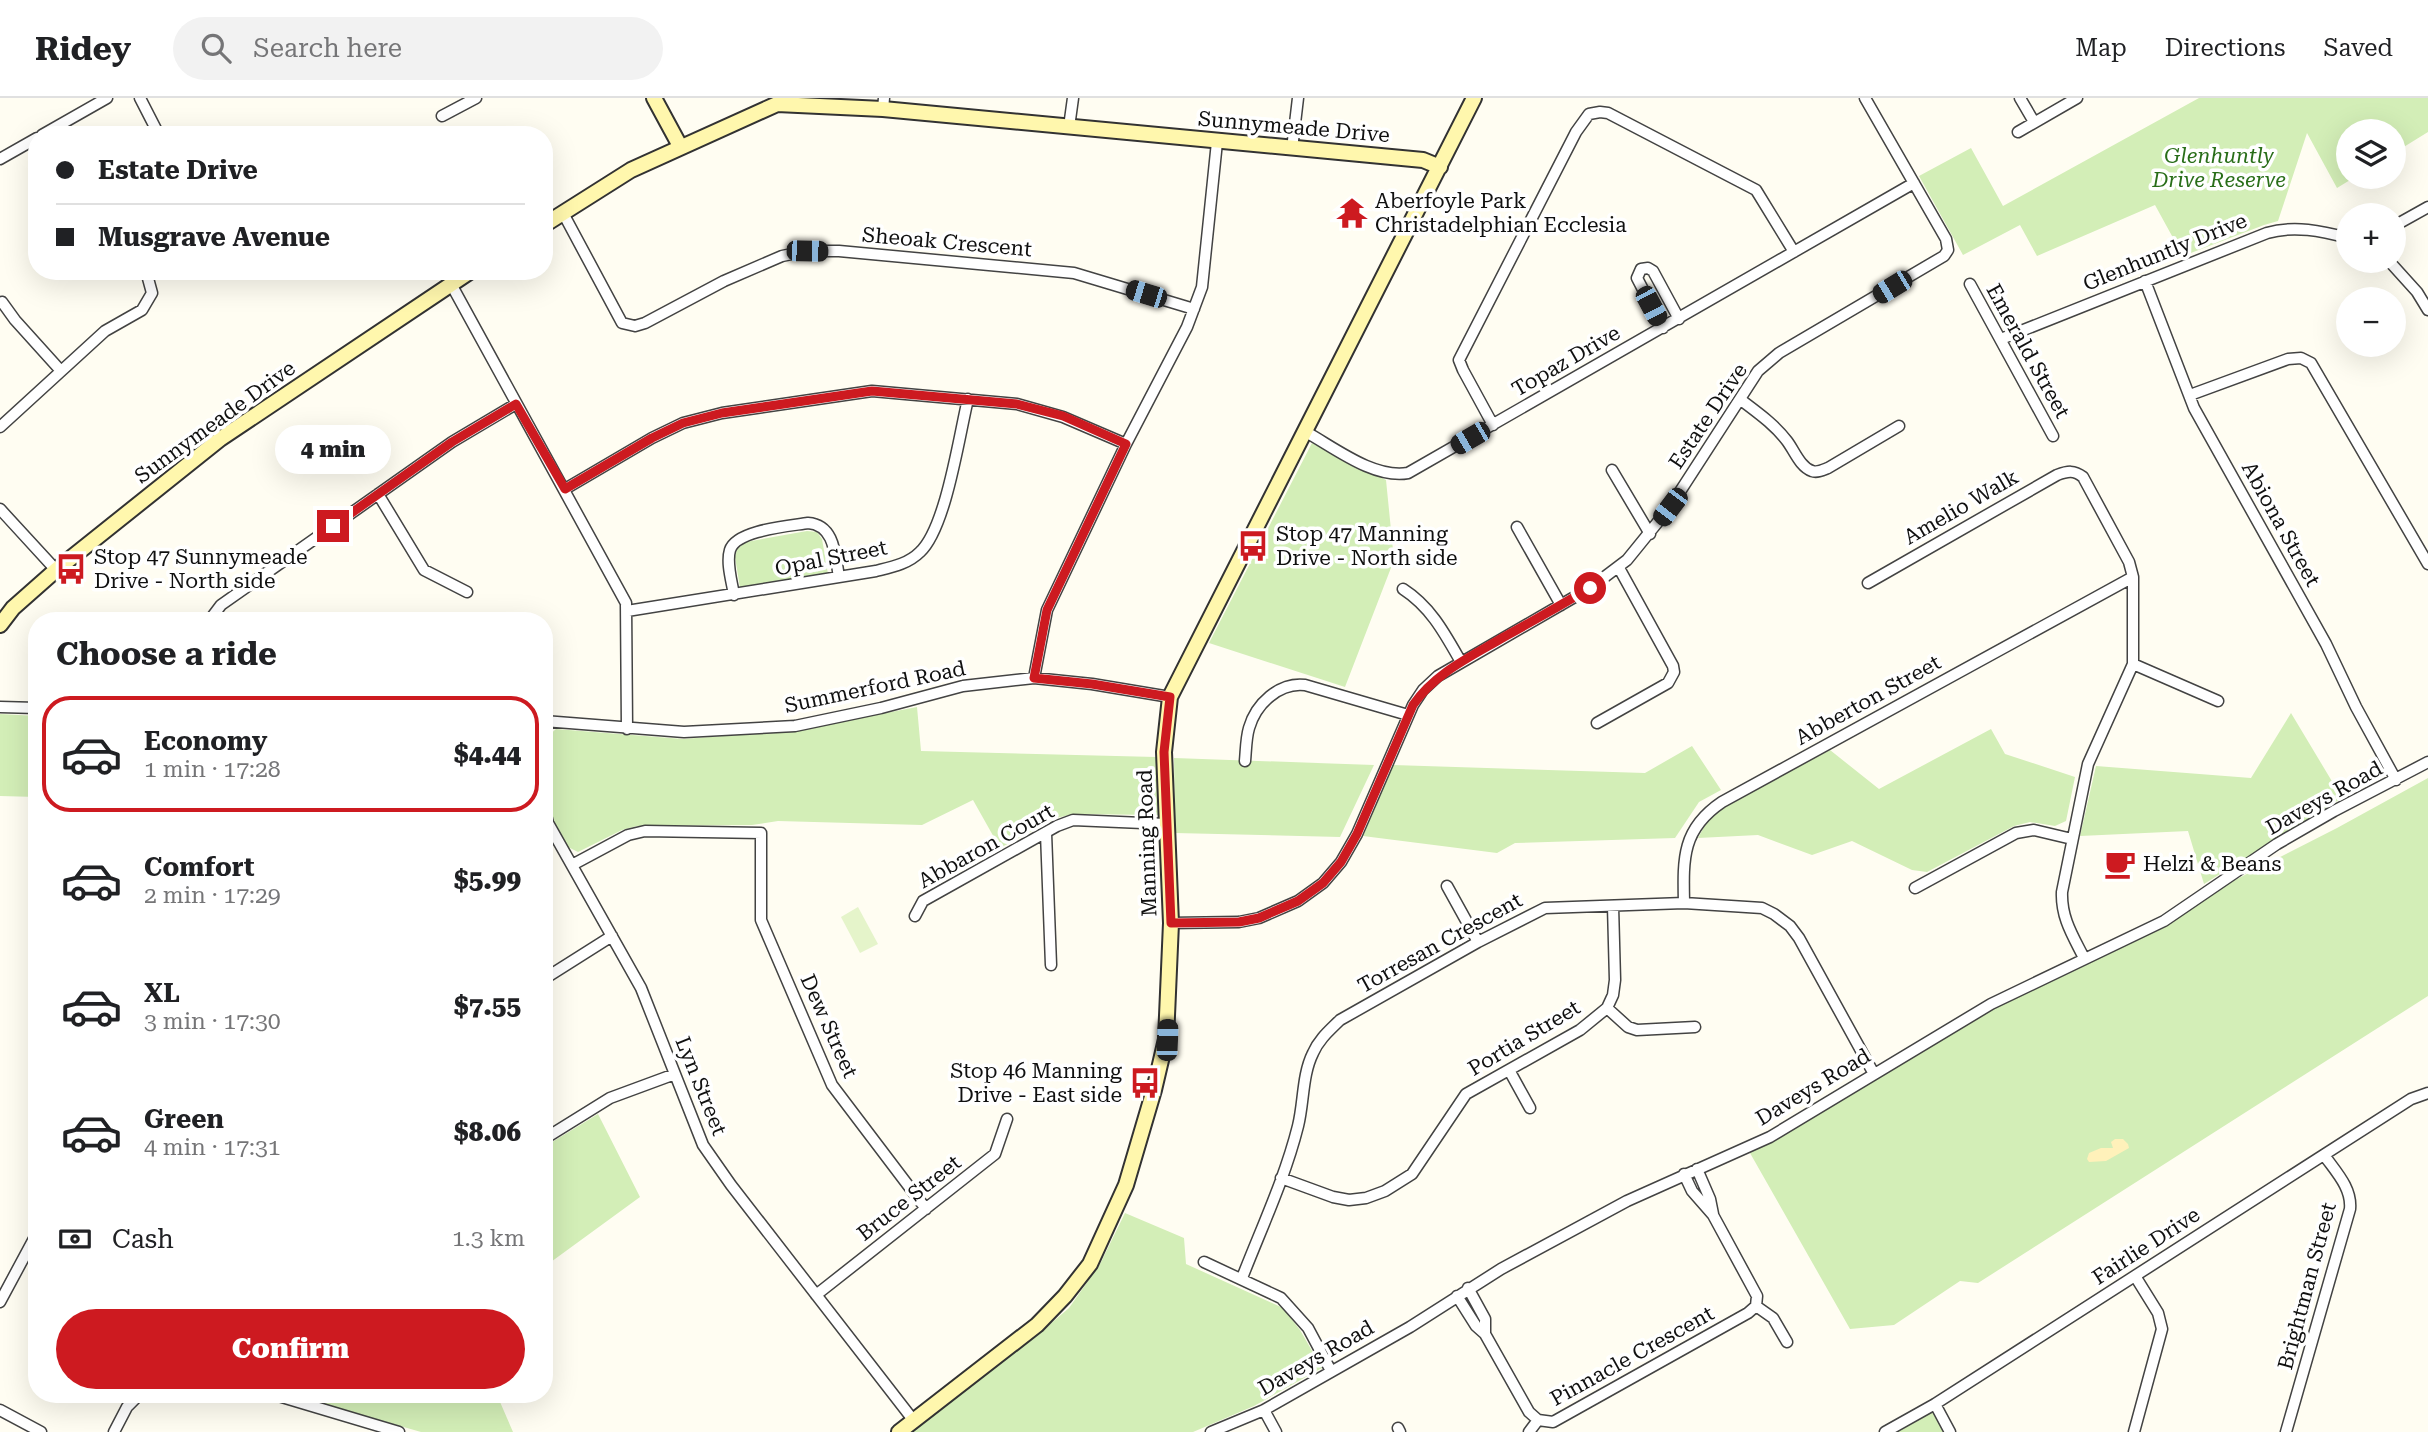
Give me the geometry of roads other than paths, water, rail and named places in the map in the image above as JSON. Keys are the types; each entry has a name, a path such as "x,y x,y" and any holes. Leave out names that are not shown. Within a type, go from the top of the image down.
{"street":[{"path":"58,126 107,98"},
{"path":"140,98 154,126"},
{"path":"443,116 476,98"},
{"path":"654,98 680,146"},
{"path":"1069,127 1073,98"},
{"path":"1293,149 1298,98"},
{"name":"Manning Road","path":"899,1432 1037,1325 1065,1296 1090,1264 1126,1185 1167,1040 1171,923 1164,752 1170,697 1474,98"},
{"path":"1865,98 1913,183"},
{"path":"2020,98 2034,122"},
{"path":"2018,132 2077,98"},
{"name":"Sunnymeade Drive","path":"553,219 631,170 776,101 883,103 1069,127 1423,160 1440,167"},
{"path":"1493,425 1459,360 1576,132 1589,114 1608,113 1756,190 1794,252"},
{"path":"1034,678 1047,610 1126,444 1187,327 1202,287 1217,142"},
{"path":"0,159 28,143"},
{"name":"Topaz Drive","path":"1306,432 1372,469 1397,475 1408,473 1913,183"},
{"name":"Estate Drive","path":"1171,923 1239,922 1259,918 1298,901 1323,883 1341,862 1357,834 1408,715 1423,690 1461,662 1619,568 1650,534 1759,371 1779,354 1944,256 1948,250 1946,239 1913,183"},
{"path":"2406,219 2428,207"},
{"name":"Sheoak Crescent","path":"563,213 622,323 635,326 724,281 782,256 807,251 839,251 1074,273 1194,309"},
{"name":"Glenhuntly Drive","path":"2001,339 2253,237 2277,230 2302,229 2336,236"},
{"path":"1663,328 1637,278 1641,269 1648,268 1653,271 1679,319"},
{"path":"2400,273 2417,292 2428,310"},
{"path":"0,427 105,331 142,310 152,293 148,280"},
{"name":"Sunnymeade Drive","path":"0,625 13,608 56,570 220,439 457,280"},
{"name":"Abiona Street","path":"2145,281 2193,408 2326,644 2356,707 2396,780"},
{"path":"451,284 626,603 627,729"},
{"name":"Emerald Street","path":"1970,284 2053,436"},
{"path":"2,302 61,371"},
{"path":"2190,395 2288,359 2301,358 2311,363 2428,564"},
{"path":"565,489 683,423 722,413 872,391 1017,404 1063,416 1126,444"},
{"name":"Opal Street","path":"627,611 876,571 904,563 922,550 931,539 943,504 968,399"},
{"path":"1741,400 1777,429 1802,465 1811,471 1820,472 1828,468 1899,426"},
{"path":"216,612 452,442 516,404"},
{"path":"1612,470 1650,534"},
{"name":"Amelio Walk","path":"1868,583 2067,471 2076,471 2083,478 2129,562 2133,577"},
{"path":"378,494 424,570 467,592"},
{"path":"0,509 56,570"},
{"path":"734,595 729,558 733,544 739,538 808,523 817,524 830,535 839,577"},
{"path":"1517,527 1560,605"},
{"path":"1597,723 1668,683 1674,672 1619,568"},
{"path":"2084,958 2065,921 2061,905 2088,764 2133,664 2133,577"},
{"name":"Abberton Street","path":"1684,903 1684,856 1704,814 2133,577"},
{"path":"1403,589 1426,608 1439,624 1461,662"},
{"path":"2133,664 2218,701"},
{"name":"Summerford Road","path":"553,722 684,732 795,726 881,708 963,686 1034,678 1170,697"},
{"path":"1245,761 1249,728 1259,707 1289,685 1305,685 1408,715"},
{"path":"0,707 28,708"},
{"name":"Daveys Road","path":"1211,1432 1264,1410 1410,1326 1468,1288 1627,1201 1770,1137 1991,1004 2164,921 2277,844 2428,762"},
{"name":"Abbaron Court","path":"915,916 923,901 1073,820 1166,824"},
{"path":"1915,888 2016,833 2034,830 2072,839"},
{"name":"Dew Street","path":"572,865 628,835 645,831 761,834 761,920 832,1085 926,1209"},
{"name":"Lyn Street","path":"553,832 641,988 703,1145 914,1421"},
{"path":"1045,833 1051,965"},
{"path":"1447,886 1478,942"},
{"name":"Torresan Crescent","path":"1242,1278 1298,1127 1313,1051 1325,1034 1340,1020 1478,942 1545,908 1684,903 1762,908 1774,914 1790,926 1799,938 1874,1074"},
{"name":"Portia Street","path":"1281,1178 1349,1200 1366,1198 1385,1191 1412,1174 1466,1094 1580,1030 1607,1008 1613,995 1615,980 1613,906"},
{"path":"553,973 612,936"},
{"path":"1607,1008 1628,1027 1637,1030 1695,1027"},
{"path":"1509,1070 1530,1108"},
{"path":"553,1133 610,1098 675,1074"},
{"name":"Fairlie Drive","path":"1885,1432 1936,1404 2412,1099 2428,1093"},
{"name":"Bruce Street","path":"816,1295 995,1154 1007,1119"},
{"name":"Brightman Street","path":"2286,1432 2350,1209 2348,1190 2324,1155"},
{"path":"1698,1169 1710,1199 1713,1215"},
{"path":"1684,1174 1692,1191 1713,1215 1757,1296 1756,1306 1773,1318 1787,1342"},
{"path":"0,1302 28,1250"},
{"path":"1204,1262 1281,1298 1308,1328 1331,1371"},
{"path":"2134,1432 2162,1329 2158,1313 2135,1276"},
{"name":"Pinnacle Crescent","path":"1468,1288 1485,1319 1485,1334"},
{"name":"Pinnacle Crescent","path":"1457,1296 1476,1326 1485,1334 1529,1412 1538,1420 1553,1422 1748,1313 1756,1306"},
{"path":"114,1432 131,1403"},
{"path":"302,1403 399,1432"},
{"path":"1936,1404 1951,1432"},
{"path":"0,1409 41,1432"},
{"path":"1264,1410 1276,1432"},
{"path":"1529,1432 1538,1420"}],"place":[{"name":"Aberfoyle Park Christadelphian Ecclesia","path":"1352,213"},
{"name":"Stop 47 Manning Drive - North side","path":"1253,546"},
{"name":"Stop 47 Sunnymeade Drive - North side","path":"71,569"},
{"name":"Helzi & Beans","path":"2120,864"},
{"name":"Stop 46 Manning Drive - East side","path":"1145,1083"}],"park label":[{"name":"Glenhuntly Drive Reserve","path":"2219,168"}]}
